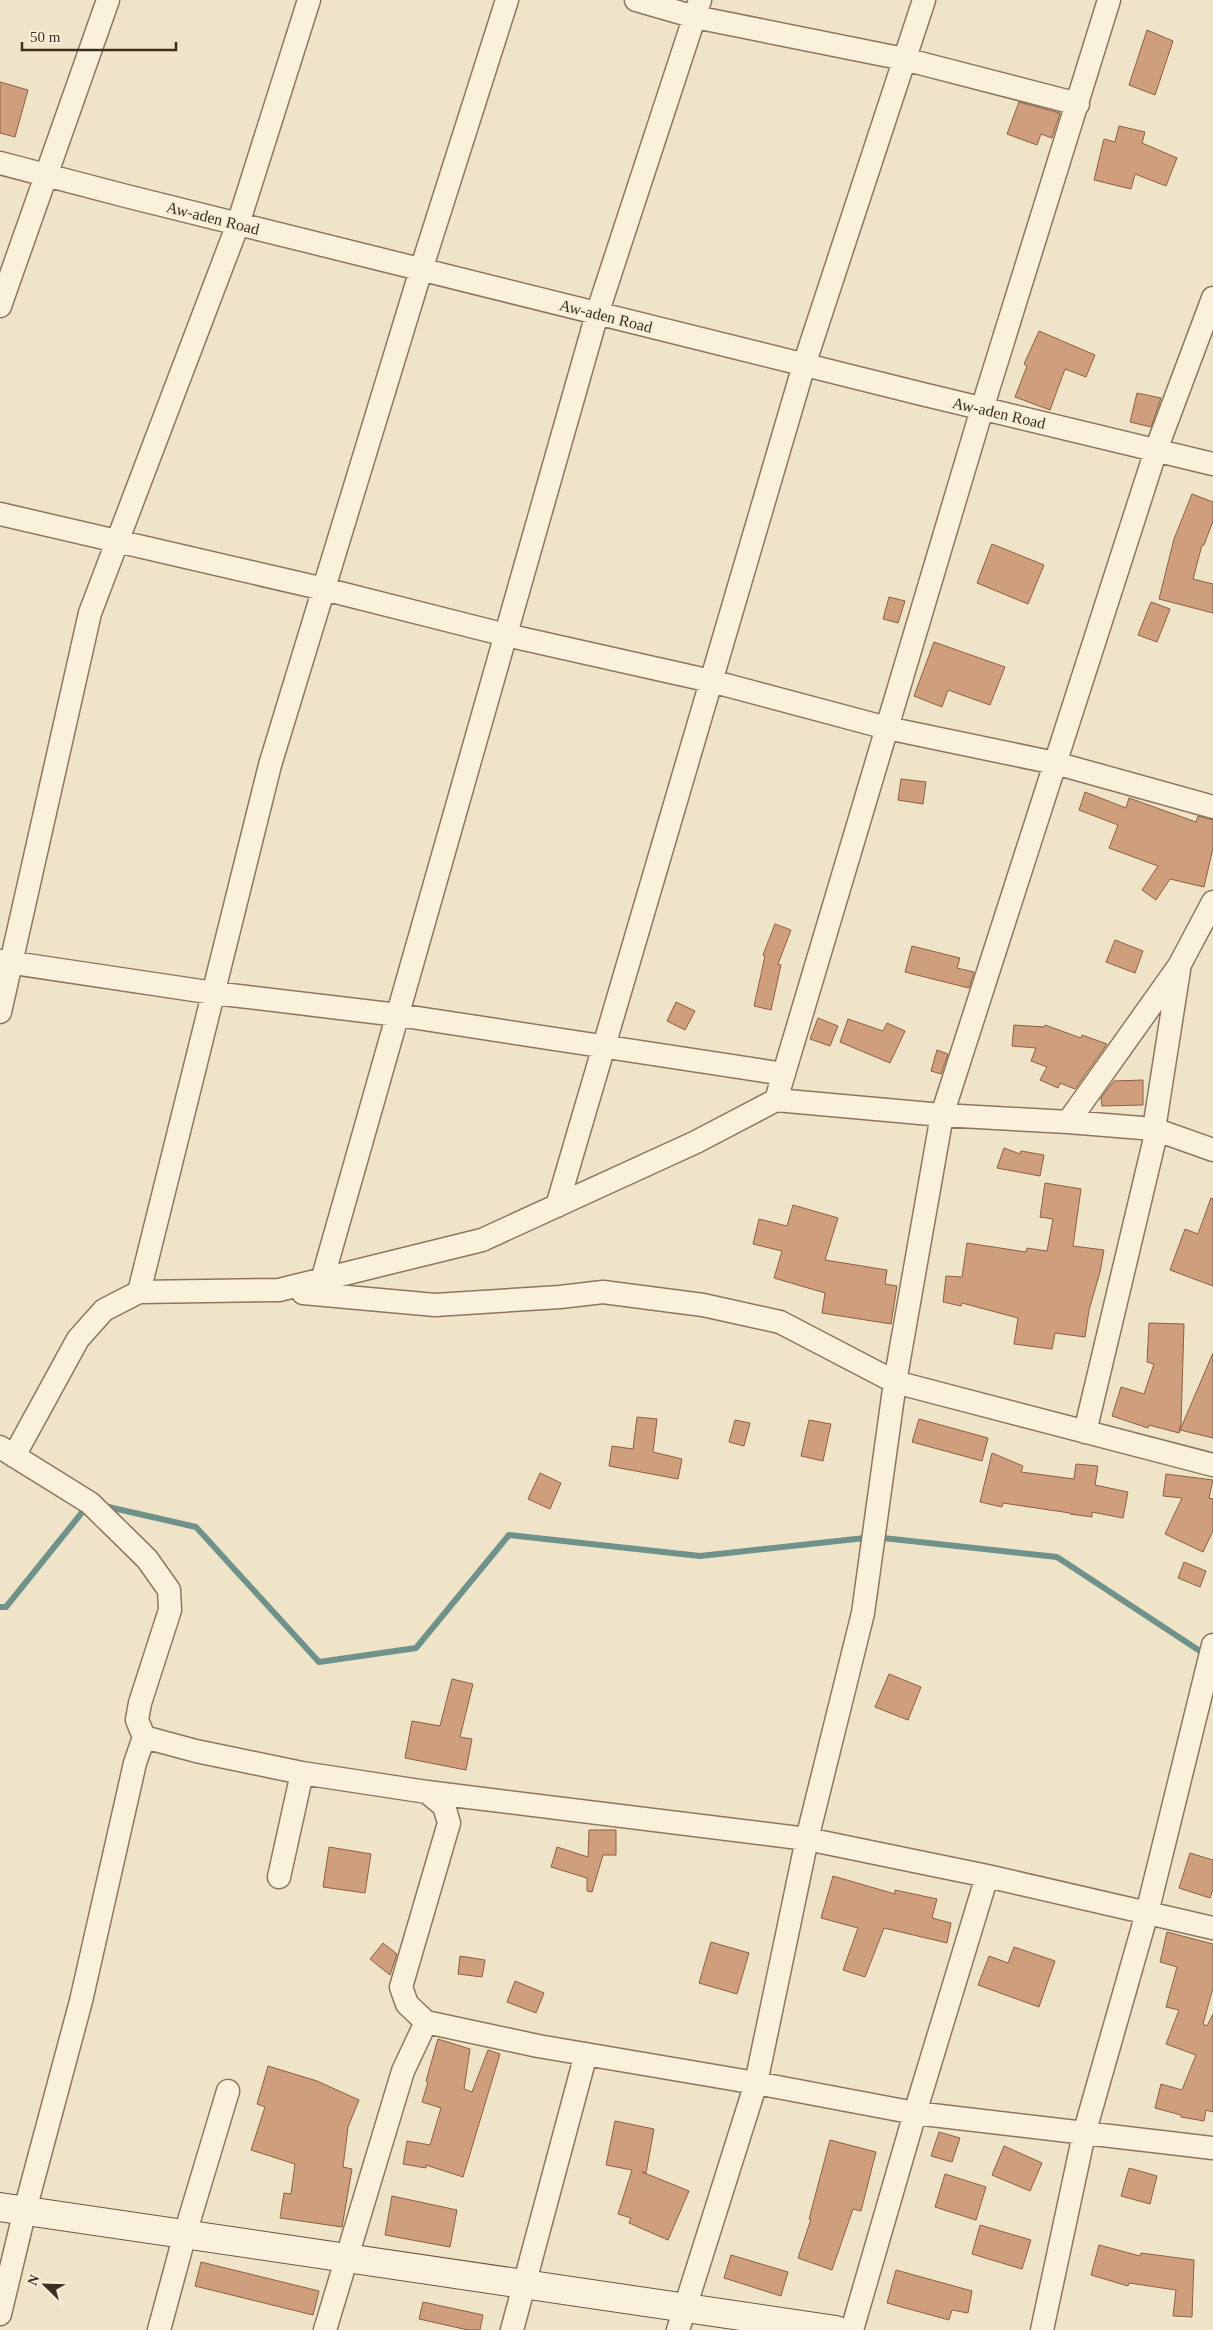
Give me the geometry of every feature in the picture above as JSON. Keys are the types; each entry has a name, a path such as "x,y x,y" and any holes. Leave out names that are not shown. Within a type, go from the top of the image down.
{"street":[{"path":"0,306 108,0"},
{"path":"0,1012 6,962 90,613 238,224 309,0"},
{"path":"139,1292 270,765 421,270 507,0"},
{"path":"636,0 697,8 1078,104"},
{"path":"557,1206 804,365 924,0"},
{"path":"776,1100 982,409 1109,0"},
{"path":"320,1287 597,314 697,8"},
{"name":"Aw-aden Road","path":"0,163 597,314 1213,464"},
{"path":"682,2319 756,2083 807,1839 863,1613 894,1382 942,1116 1156,450 1213,298"},
{"path":"0,514 324,589 506,635 711,681 887,728 1055,763 1213,807"},
{"path":"1068,1122 1179,966 1213,902"},
{"path":"6,962 214,992 398,1015 784,1074"},
{"path":"1085,1432 1155,1138 1154,1129 1179,966"},
{"path":"0,2314 12,2208 81,2001 135,1762 144,1737 138,1720 140,1703 170,1610 169,1590 147,1559 90,1503 7,1451 78,1339 104,1310 139,1292 279,1290 320,1287 482,1240 696,1142 776,1100 942,1116 1068,1122 1154,1129 1213,1150"},
{"path":"320,1287 435,1305 560,1297 603,1292 703,1305 780,1322 894,1382 1213,1465"},
{"path":"1042,2330 1084,2134 1148,1914 1213,1645"},
{"path":"144,1737 196,1751 302,1773 427,1792 807,1839 987,1876 1213,1928"},
{"path":"279,1877 302,1773"},
{"path":"427,1792 444,1806 450,1823 401,1987 407,2004 426,2022 538,2046 756,2083 915,2113 1213,2148"},
{"path":"852,2330 987,1876"},
{"path":"325,2330 345,2258 403,2071 426,2022"},
{"path":"512,2330 526,2284 586,2054"},
{"path":"159,2330 185,2234 228,2091"},
{"path":"12,2208 526,2284 682,2319 836,2330"}],"building":[{"path":"1147,30 1173,41 1155,95 1129,85"},
{"path":"0,82 28,90 15,137 0,133"},
{"path":"1019,102 1060,113 1052,138 1041,134 1037,145 1007,134"},
{"path":"1119,126 1145,132 1142,143 1177,158 1166,186 1135,174 1131,189 1094,180 1104,139 1115,142"},
{"path":"1039,331 1095,355 1086,377 1065,369 1050,410 1015,397 1027,366 1024,364"},
{"path":"1137,393 1161,398 1151,427 1130,422"},
{"path":"1192,494 1213,502 1213,521 1204,545 1202,545 1193,579 1213,584 1213,613 1159,599 1174,539"},
{"path":"992,544 1044,565 1028,604 977,583"},
{"path":"889,597 905,601 898,623 883,619"},
{"path":"1151,602 1170,609 1157,642 1138,635"},
{"path":"934,642 1005,667 990,705 948,690 942,707 914,696"},
{"path":"901,779 926,782 923,804 898,800"},
{"path":"1085,792 1126,808 1129,798 1196,822 1198,816 1213,820 1213,848 1204,887 1170,879 1156,900 1142,890 1158,866 1109,848 1118,825 1079,810"},
{"path":"775,924 791,930 778,964 781,965 771,1010 754,1006 765,956 763,955"},
{"path":"1115,940 1143,951 1135,973 1106,962"},
{"path":"912,946 960,958 957,968 974,972 969,988 905,972"},
{"path":"676,1002 695,1011 685,1030 667,1021"},
{"path":"818,1018 838,1026 830,1046 810,1039"},
{"path":"848,1019 883,1031 887,1023 905,1031 890,1063 840,1042"},
{"path":"1014,1025 1044,1027 1045,1025 1081,1038 1082,1035 1107,1044 1075,1089 1060,1083 1058,1088 1040,1080 1047,1067 1031,1061 1036,1048 1012,1046"},
{"path":"937,1050 948,1054 941,1074 931,1071"},
{"path":"1143,1080 1143,1105 1102,1106 1101,1098 1114,1081"},
{"path":"1004,1148 1020,1154 1021,1151 1044,1155 1040,1176 997,1168"},
{"path":"1045,1183 1081,1189 1073,1246 1104,1250 1089,1310 1085,1337 1055,1333 1052,1349 1014,1344 1018,1318 962,1303 961,1306 943,1302 946,1276 962,1277 967,1243 1026,1252 1027,1248 1047,1251 1053,1219 1040,1217"},
{"path":"1211,1198 1213,1199 1213,1286 1170,1270 1185,1229 1198,1234"},
{"path":"793,1205 838,1218 825,1260 887,1270 885,1284 897,1286 891,1324 822,1313 825,1293 774,1278 782,1251 753,1244 759,1219 787,1226"},
{"path":"1149,1323 1184,1324 1181,1424 1179,1433 1149,1425 1148,1428 1112,1416 1121,1387 1144,1394 1154,1364 1147,1362"},
{"path":"1213,1353 1213,1438 1180,1430"},
{"path":"637,1417 657,1419 653,1452 682,1459 678,1479 609,1466 612,1446 633,1449"},
{"path":"919,1419 988,1438 982,1461 912,1442"},
{"path":"735,1420 750,1423 744,1446 729,1442"},
{"path":"809,1420 831,1424 823,1461 801,1456"},
{"path":"992,1453 1023,1466 1021,1472 1074,1479 1076,1464 1098,1466 1095,1485 1128,1492 1123,1518 1092,1512 1092,1517 1003,1503 1002,1507 980,1502"},
{"path":"540,1473 561,1483 550,1509 528,1499"},
{"path":"1166,1474 1213,1480 1209,1498 1213,1499 1213,1531 1203,1552 1165,1534 1182,1498 1163,1496"},
{"path":"1184,1562 1206,1571 1200,1587 1178,1578"},
{"path":"889,1674 921,1687 908,1720 875,1707"},
{"path":"452,1679 473,1684 460,1737 472,1739 466,1770 405,1758 412,1721 440,1726"},
{"path":"589,1830 616,1830 616,1855 603,1855 592,1892 587,1891 587,1878 551,1867 557,1847 588,1857"},
{"path":"329,1847 371,1854 365,1893 323,1887"},
{"path":"1190,1853 1213,1860 1213,1889 1210,1898 1179,1888"},
{"path":"833,1876 895,1894 895,1890 937,1899 932,1918 951,1923 947,1943 884,1928 865,1977 843,1970 858,1928 821,1918"},
{"path":"1167,1932 1213,1944 1213,1988 1203,2024 1207,2026 1213,2014 1213,2112 1206,2110 1204,2121 1181,2117 1181,2115 1155,2108 1161,2084 1182,2090 1196,2055 1166,2044 1179,2010 1166,2007 1177,1967 1160,1962"},
{"path":"711,1942 749,1953 737,1994 699,1983"},
{"path":"383,1943 397,1954 390,1975 370,1959"},
{"path":"1014,1947 1055,1961 1039,2007 978,1985 989,1956 1008,1963"},
{"path":"460,1956 485,1960 482,1977 458,1974"},
{"path":"515,1981 544,1993 536,2013 507,2002"},
{"path":"438,2039 470,2049 464,2089 472,2092 488,2050 500,2054 463,2177 426,2165 426,2168 403,2164 407,2141 430,2145 441,2108 422,2102"},
{"path":"268,2066 317,2081 359,2100 348,2127 343,2167 352,2169 342,2227 280,2218 284,2193 291,2194 295,2164 251,2150 265,2107 257,2104"},
{"path":"615,2121 654,2129 646,2173 642,2172 689,2191 668,2240 629,2223 631,2218 618,2214 632,2170 606,2165"},
{"path":"939,2132 960,2138 952,2162 931,2156"},
{"path":"830,2140 876,2152 861,2211 853,2209 832,2270 798,2258 811,2219 809,2219"},
{"path":"1004,2146 1042,2163 1030,2191 992,2175"},
{"path":"1129,2168 1157,2176 1150,2204 1121,2196"},
{"path":"945,2174 986,2187 976,2220 935,2207"},
{"path":"392,2196 457,2210 450,2247 385,2235"},
{"path":"980,2225 1031,2240 1022,2269 972,2254"},
{"path":"1099,2245 1140,2256 1141,2253 1194,2260 1192,2317 1173,2316 1176,2290 1129,2283 1128,2286 1091,2275"},
{"path":"731,2255 788,2272 781,2296 724,2278"},
{"path":"201,2262 319,2291 313,2315 195,2286"},
{"path":"896,2270 972,2291 968,2313 952,2310 949,2320 887,2303"},
{"path":"423,2302 483,2315 480,2330 468,2330 419,2319"}],"waterway":[{"path":"0,1607 6,1607 88,1505"},
{"path":"104,1506 196,1527 319,1662 416,1648 509,1535 700,1556 874,1537 1057,1557 1206,1655"}]}
